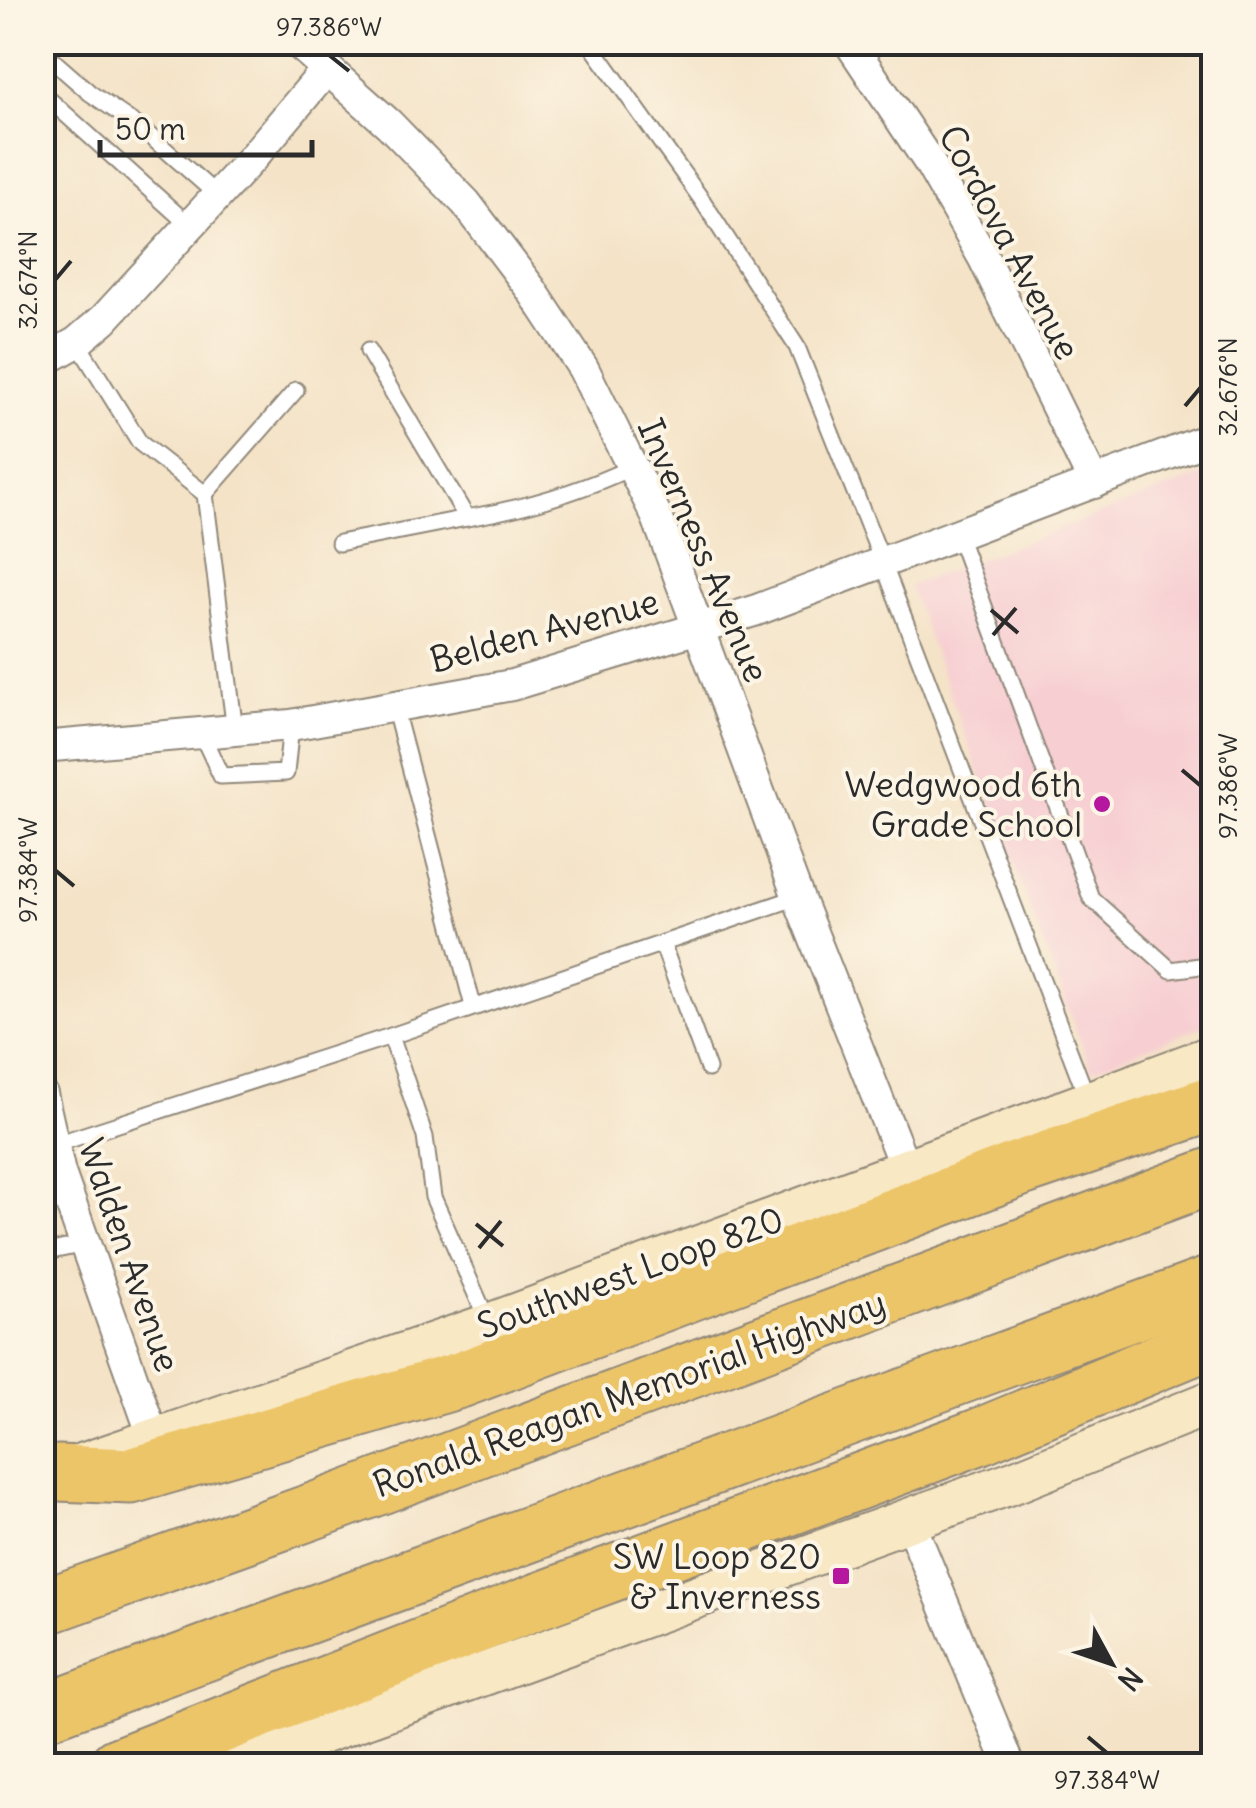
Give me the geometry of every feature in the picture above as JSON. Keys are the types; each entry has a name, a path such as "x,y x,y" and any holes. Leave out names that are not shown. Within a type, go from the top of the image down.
{"highway":[{"path":"50,1476 131,1476 460,1380 1024,1167 1214,1103"},
{"name":"Ronald Reagan Memorial Highway","path":"42,1608 319,1509 1214,1175"},
{"path":"42,1713 1214,1283"},
{"path":"117,1766 536,1602 978,1438 1214,1338"}],"main road":[{"name":"Southwest Loop 820","path":"50,1476 489,1325 1214,1056"},
{"path":"230,1766 909,1520 1214,1401"}],"street":[{"name":"Cordova Avenue","path":"849,42 929,162 983,256 1094,483"},
{"name":"Inverness Avenue","path":"304,45 466,203 531,289 583,368 657,517 798,897 906,1170"},
{"path":"42,362 77,342 104,319 218,196 327,69"},
{"name":"Belden Avenue","path":"42,747 291,725 512,685 700,627 883,563 1214,437"},
{"name":"Walden Avenue","path":"42,1094 51,1165 85,1244 154,1440"},
{"path":"909,1520 1010,1766"}],"lane":[{"path":"589,42 702,200 797,348 1090,1104"},
{"path":"42,51 90,93 141,128 218,196"},
{"path":"42,93 190,226"},
{"path":"77,342 140,443 205,494 235,731"},
{"path":"368,351 468,518"},
{"path":"205,494 296,390"},
{"path":"339,543 530,505 588,487 632,467"},
{"path":"958,535 1091,898 1171,970 1214,964"},
{"path":"394,706 473,1006"},
{"path":"202,734 221,776 286,773 291,725"},
{"path":"51,1165 473,1006 798,897"},
{"path":"662,942 708,1068"},
{"path":"391,1036 425,1137 433,1196 489,1325"},
{"path":"42,1253 85,1244"}],"shaded area":[{"name":"Wedgwood 6th Grade School","path":"1213,471 1213,1022 1091,1070 909,586"}],"place":[{"name":"Wedgwood 6th Grade School","path":"1102,804"},
{"name":"SW Loop 820 & Inverness","path":"841,1576"}]}
